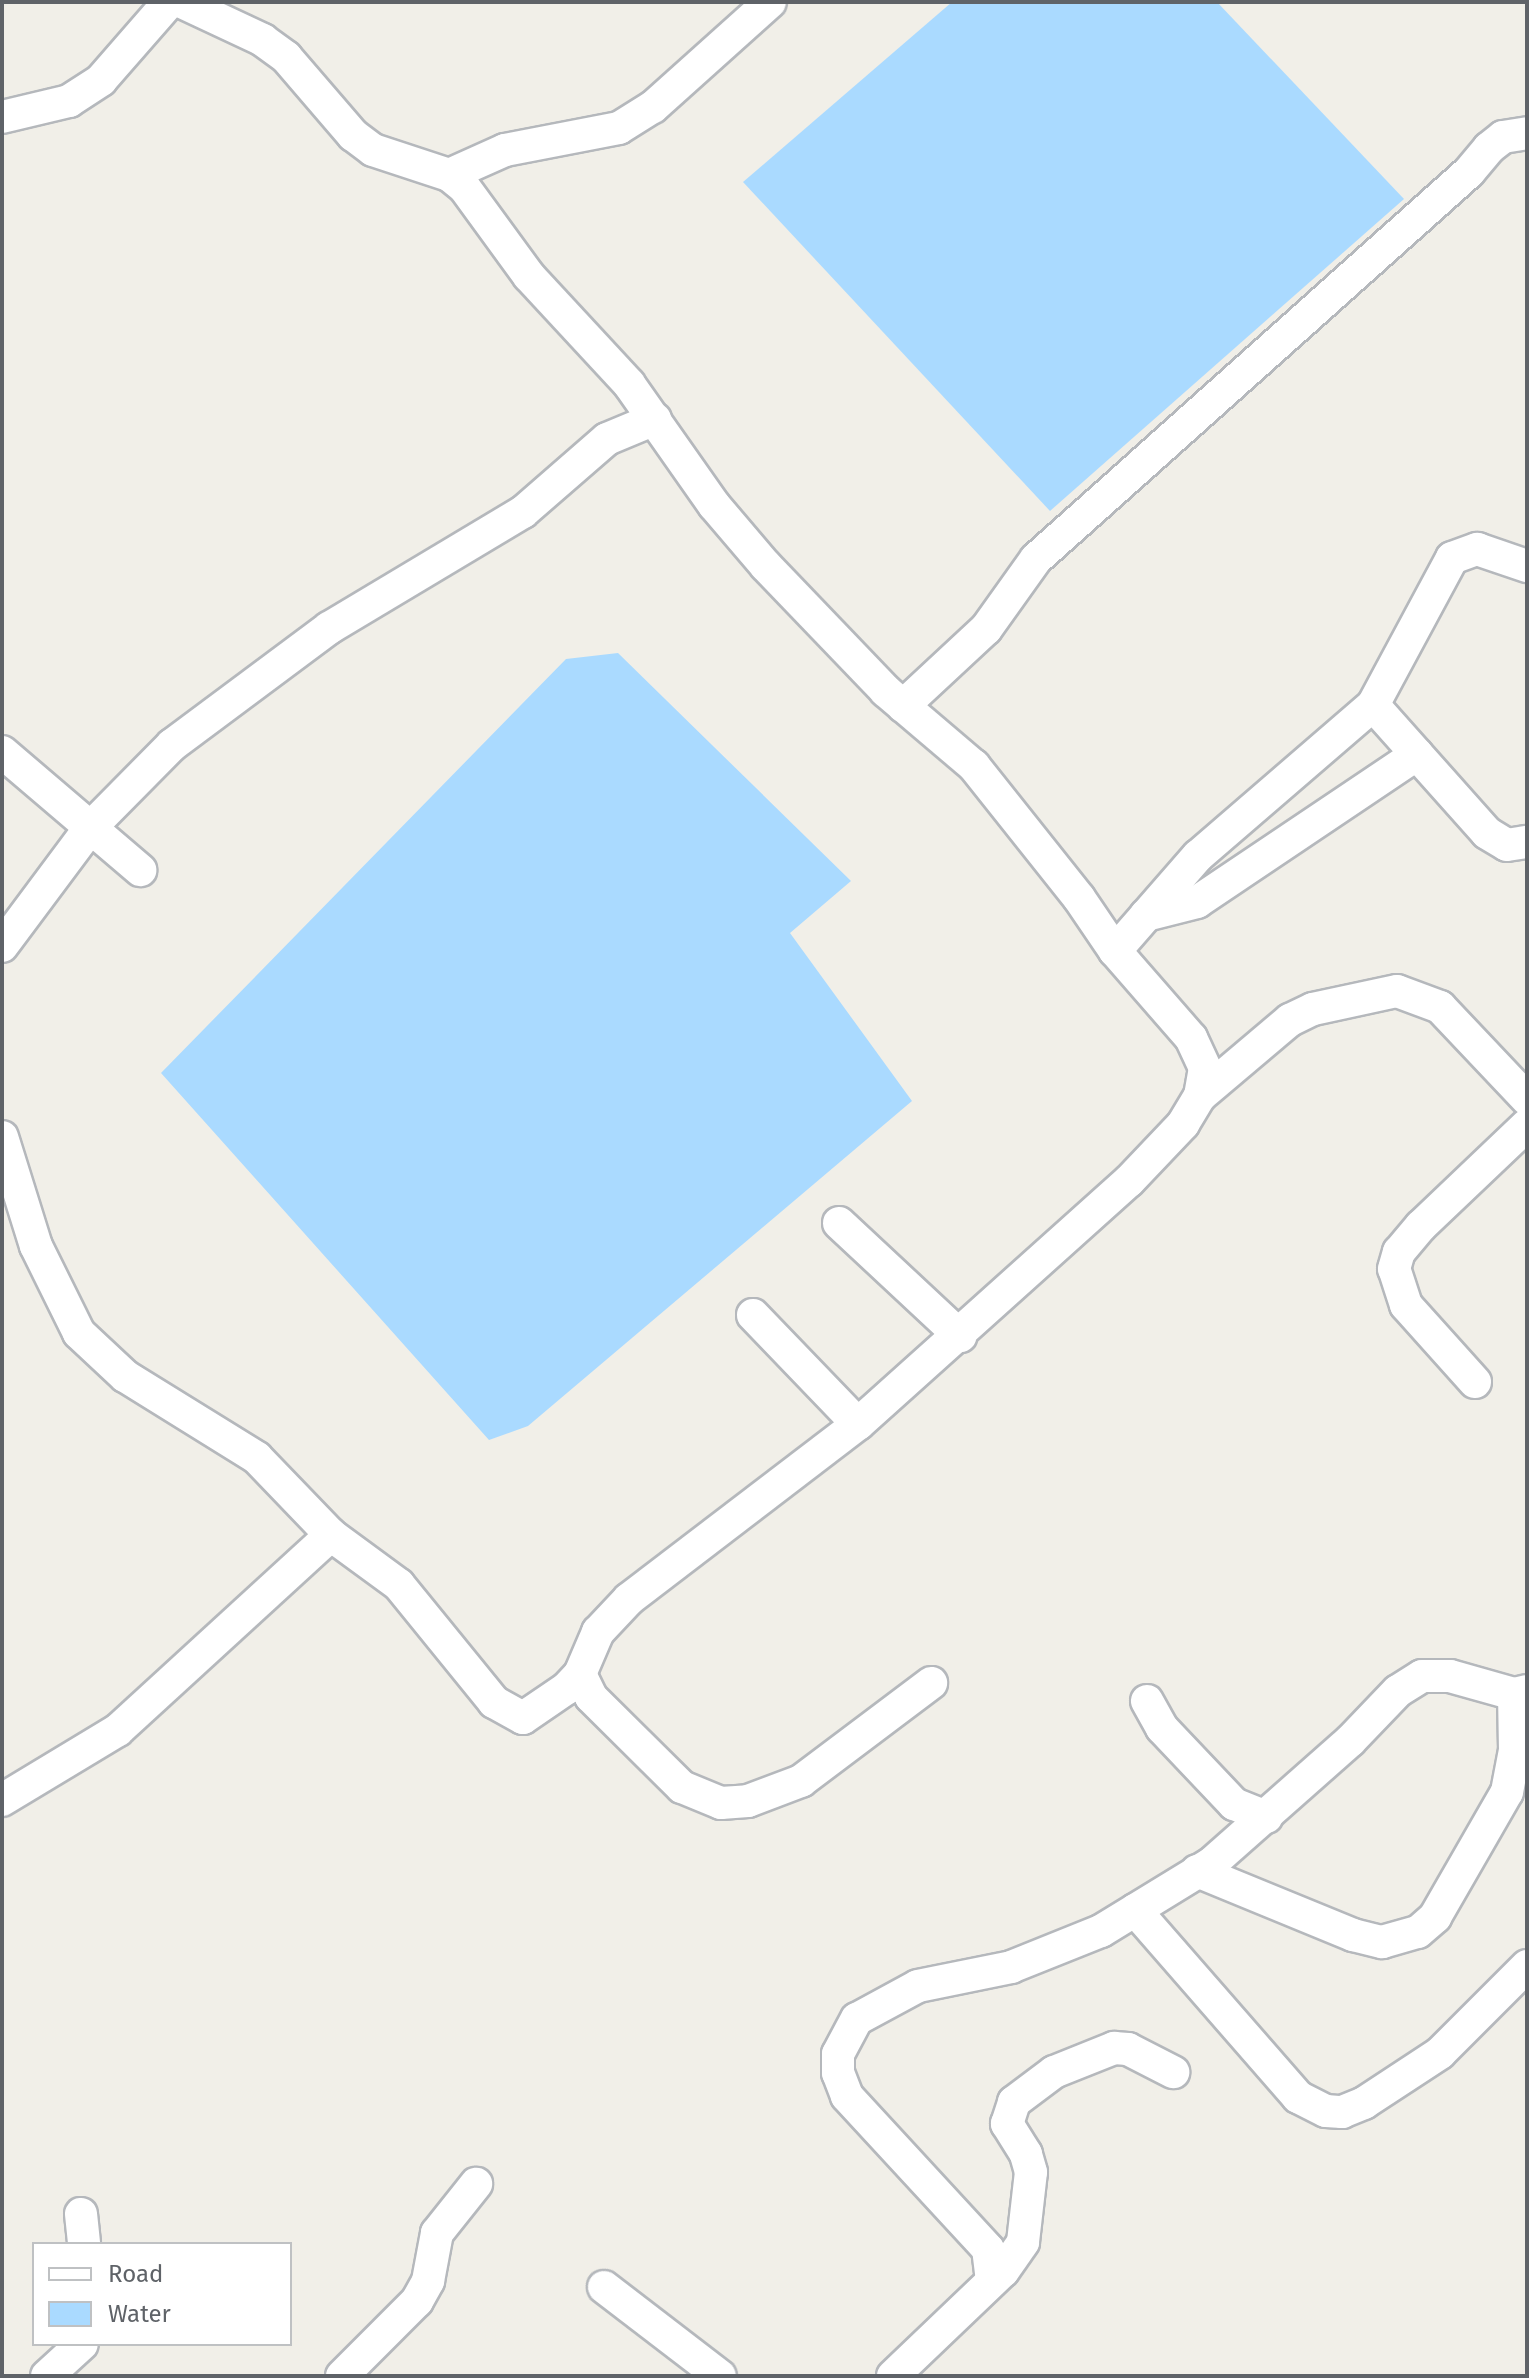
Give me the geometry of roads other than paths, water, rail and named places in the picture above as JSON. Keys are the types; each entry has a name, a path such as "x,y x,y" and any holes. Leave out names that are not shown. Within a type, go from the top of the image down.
{"street":[{"path":"2,117 69,101 101,80 169,2"},
{"path":"182,2 263,40 286,57 353,135 373,150 449,175 655,419 714,505 766,566 903,706 974,766 1115,951 1191,1038 1205,1068 1200,1096"},
{"path":"449,175 505,150 619,128 653,107 770,2"},
{"path":"903,706 986,629 1015,582 1036,559 1412,223 1489,148 1503,137 1527,133"},
{"path":"2,946 90,828 172,745 273,667 523,512 624,428 655,419"},
{"path":"1115,951 1198,856 1373,705 1452,558 1477,549 1527,566"},
{"path":"1373,705 1487,833 1507,845 1527,842"},
{"path":"2,752 140,870"},
{"path":"1146,915 1197,902 1417,754"},
{"path":"2,1137 36,1246 79,1333 125,1376 257,1458 331,1535 399,1585 511,1716 535,1713 580,1674 598,1632 629,1599 858,1424 960,1336 1129,1181 1183,1124 1200,1096 1290,1020 1342,1001 1397,991 1440,1007 1527,1099"},
{"path":"1475,1382 1406,1305 1394,1269 1399,1252 1421,1226 1527,1125"},
{"path":"839,1223 960,1336"},
{"path":"753,1315 858,1424"},
{"path":"2,1800 118,1730 331,1535"},
{"path":"992,2281 988,2249 847,2096 838,2073 838,2054 857,2019 918,1986 1058,1952 1135,1910 1197,1871 1266,1817 1398,1691 1422,1676 1434,1673 1521,1692 1507,1792 1435,1917 1418,1932 1391,1942 1353,1935 1197,1871"},
{"path":"580,1674 591,1697 682,1787 721,1803 762,1797 801,1781 931,1683"},
{"path":"1147,1701 1162,1728 1234,1804 1266,1817"},
{"path":"1135,1910 1298,2097 1326,2111 1342,2112 1364,2103 1440,2053 1527,1966"},
{"path":"893,2376 992,2281 1023,2242 1031,2172 1021,2143 1007,2124 1014,2102 1054,2072 1114,2048 1128,2049 1173,2072"},
{"path":"342,2376 417,2301 428,2281 437,2233 476,2184"},
{"path":"604,2287 720,2376"},
{"path":"47,2376 80,2346"}],"water":[{"path":"952,2 1217,2 1404,199 1050,511 743,182"},
{"path":"618,653 851,881 790,933 912,1101 528,1426 489,1440 161,1073 566,659"}]}
